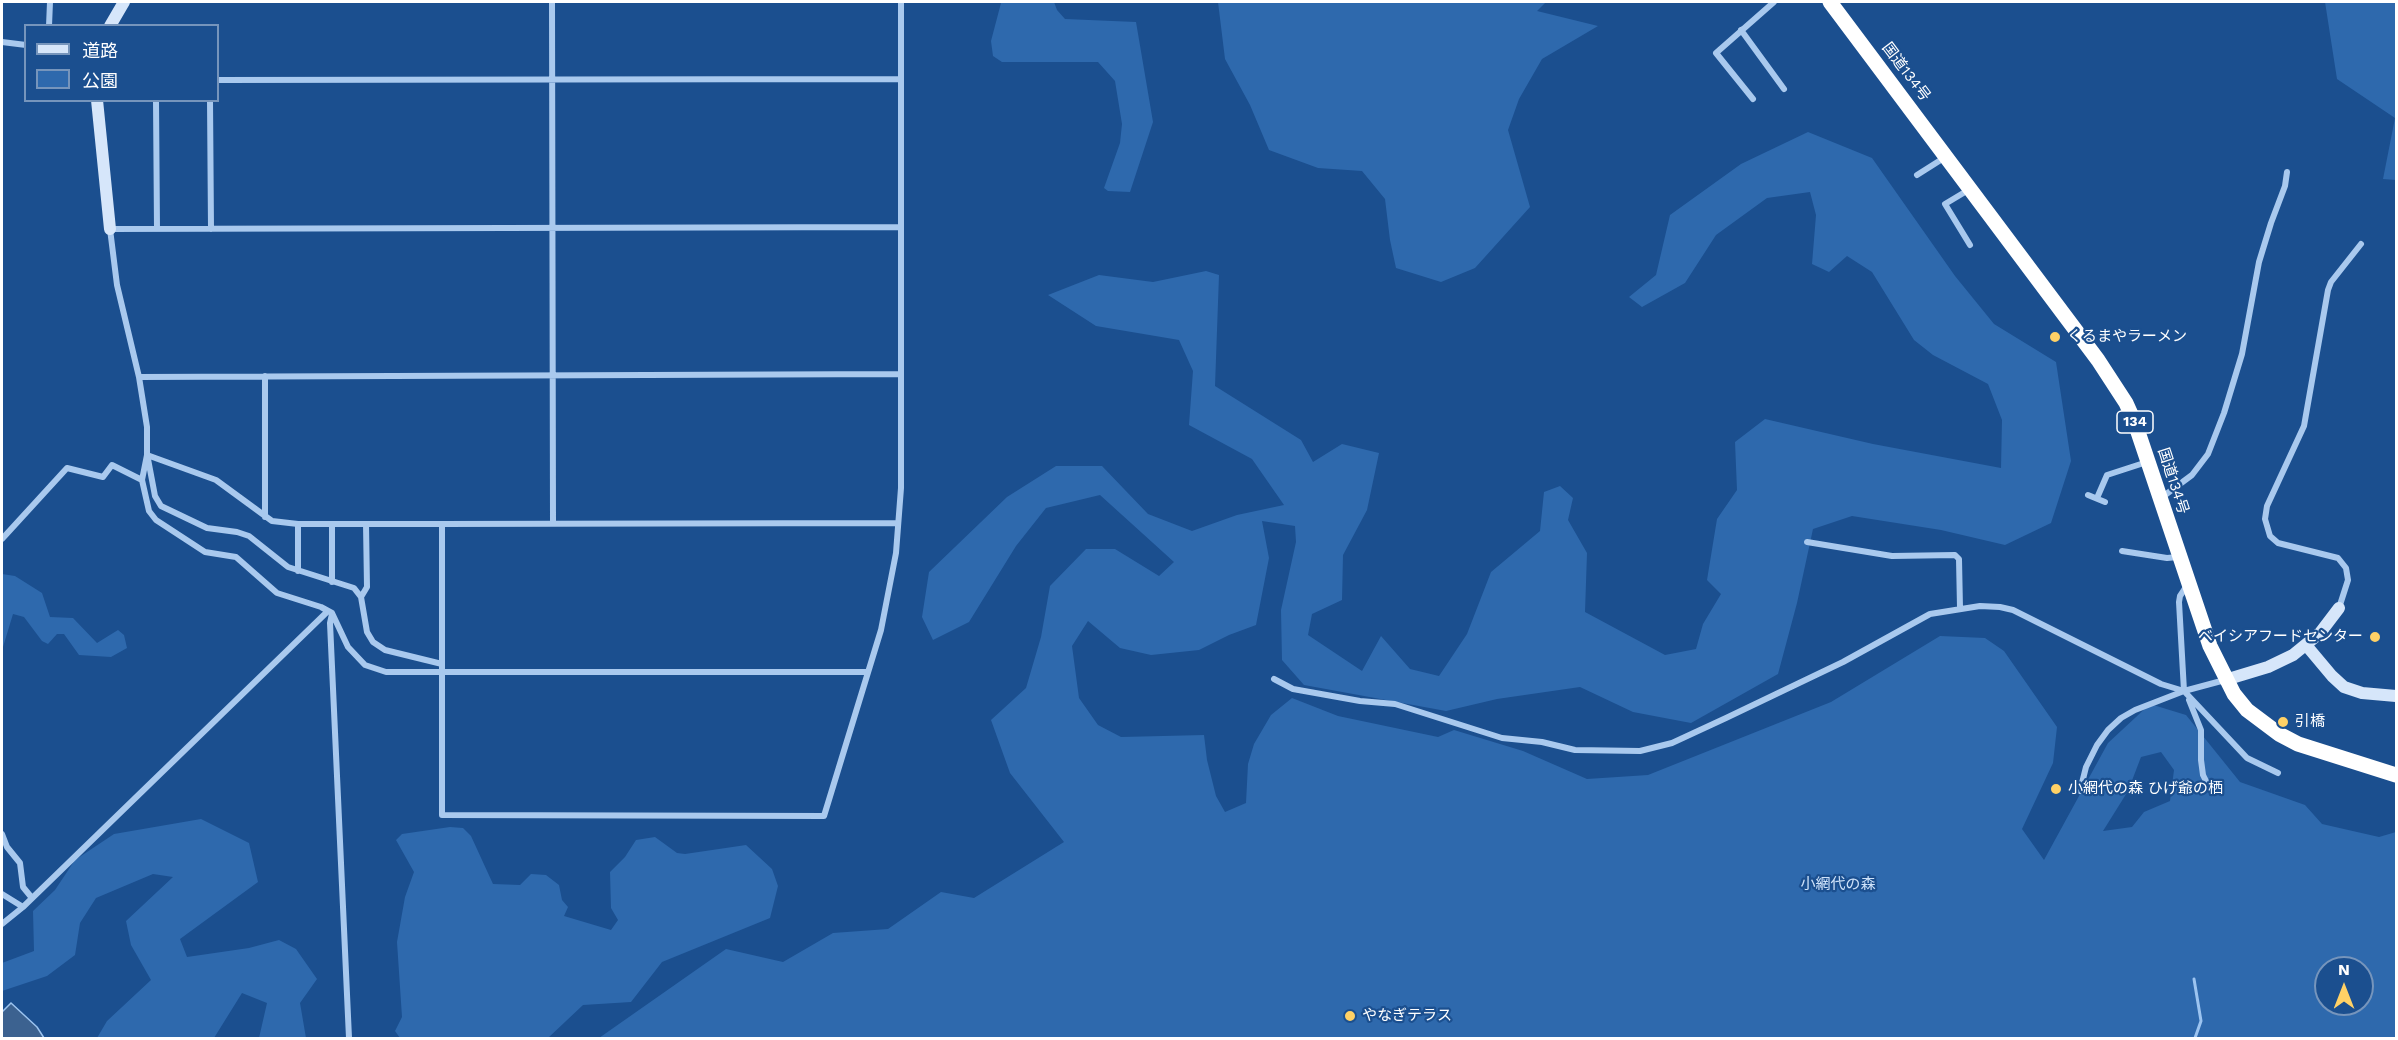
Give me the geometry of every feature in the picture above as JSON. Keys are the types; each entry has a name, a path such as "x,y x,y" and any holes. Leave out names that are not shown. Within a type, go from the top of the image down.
{"highway":[{"name":"国道134号","path":"1830,2 2114,381 2136,423 2210,646 2225,680 2247,710 2279,735 2298,744 2397,775"}],"street":[{"path":"49,24 50,2"},
{"path":"111,24 124,2"},
{"path":"552,2 553,524"},
{"path":"442,524 442,815 825,816 868,672 891,581 898,523 901,488 901,2"},
{"path":"1753,99 1716,53 1774,2"},
{"path":"1741,30 1784,89"},
{"path":"2,42 24,45"},
{"path":"219,80 901,79"},
{"path":"97,102 117,285 140,377 147,427 147,456 155,496 161,506 207,528 249,536 288,567 298,572 354,588 361,597 367,632 373,642 385,650 442,664"},
{"path":"156,102 157,229"},
{"path":"210,102 211,229"},
{"path":"1917,175 1947,156"},
{"path":"2160,499 2192,476 2208,454 2224,413 2244,345 2259,262 2285,186 2287,172"},
{"path":"1970,188 1945,204 1970,245"},
{"path":"110,229 901,227"},
{"path":"2080,791 2086,766 2097,745 2121,718 2135,710 2281,662 2320,633 2339,608 2348,580 2346,568 2338,558 2278,543 2270,536 2265,519 2267,506 2304,426 2328,290 2331,282 2361,244"},
{"path":"140,377 901,374"},
{"path":"265,517 266,376"},
{"path":"147,456 216,480 272,521 298,524 898,523"},
{"path":"147,456 142,480 149,511 167,528 205,552 236,557 277,592 330,612 348,647 365,665 386,672 868,672"},
{"path":"2097,498 2107,475 2148,461"},
{"path":"2,539 67,468 103,477 112,465 142,480"},
{"path":"2088,495 2105,502"},
{"path":"298,524 298,572"},
{"path":"332,524 332,582"},
{"path":"361,597 367,587 366,524"},
{"path":"1807,542 1892,556 1955,555 1959,559 1960,608"},
{"path":"2122,551 2167,558 2179,557"},
{"path":"2189,584 2180,596 2179,602 2185,694 2196,713 2201,730 2203,776 2211,791"},
{"path":"1274,679 1293,689 1360,701 1395,704 1502,738 1542,742 1575,750 1640,751 1672,743 1810,678 1929,614 1980,606 2013,610 2152,680 2185,694 2247,758 2278,772"},
{"path":"2,924 23,907 330,612"},
{"path":"330,612 349,1038"},
{"path":"2306,645 2344,687 2362,693 2397,696"},
{"path":"2,834 7,847 20,862 23,887 32,898"},
{"path":"2,894 23,907"}],"green space":[{"path":"1054,2 1057,10 1065,19 1136,22 1153,122 1130,192 1108,191 1104,188 1120,143 1122,124 1115,81 1098,62 1002,62 993,56 991,41 1001,3"},
{"path":"1218,2 1546,2 1537,11 1598,26 1542,59 1519,99 1508,130 1530,207 1475,268 1441,282 1396,268 1385,199 1362,171 1318,168 1269,150 1250,105 1225,59"},
{"path":"2325,2 2396,2 2396,180 2383,179 2395,118 2337,79"},
{"name":"小網代の森","path":"1808,132 1872,158 1955,276 1994,324 2056,362 2071,461 2051,523 2005,545 1941,530 1852,516 1813,529 1797,603 1778,674 1691,723 1633,712 1580,687 1497,699 1446,711 1304,685 1282,660 1281,610 1296,542 1295,526 1262,521 1269,558 1256,625 1199,650 1151,655 1120,648 1088,621 1072,646 1079,698 1098,725 1121,737 1204,735 1207,760 1216,796 1225,812 1246,803 1248,764 1254,744 1271,715 1292,698 1338,716 1438,737 1454,730 1523,751 1587,779 1648,775 1831,702 1940,636 1985,638 2004,651 2057,727 2053,763 2022,829 2044,860 2108,743 2150,704 2186,715 2240,782 2305,805 2322,824 2379,837 2396,832 2396,1038 599,1038 726,949 783,962 833,933 888,929 941,892 974,898 1064,842 1010,773 991,720 1026,688 1041,637 1050,586 1086,549 1115,549 1159,576 1174,562 1100,495 1046,508 1016,546 969,622 933,640 922,617 929,572 1007,497 1056,466 1102,466 1148,514 1192,531 1237,515 1284,505 1252,459 1189,425 1193,371 1179,340 1096,326 1048,295 1099,275 1153,282 1206,271 1219,275 1215,386 1301,440 1313,462 1342,444 1379,453 1367,510 1343,555 1342,600 1312,614 1308,635 1362,671 1381,636 1410,669 1439,676 1467,634 1491,572 1540,531 1544,492 1560,486 1573,498 1568,520 1587,553 1585,612 1665,655 1696,649 1703,624 1721,594 1707,580 1717,519 1737,490 1735,442 1765,419 1873,444 2001,468 2002,420 1988,384 1933,355 1914,340 1872,272 1847,256 1829,272 1812,264 1816,215 1810,192 1767,198 1716,235 1685,283 1642,307 1629,297 1656,275 1670,215 1741,164","holes":["2161,752 2174,770 2170,801 2144,812 2132,827 2103,831 2128,791 2141,757"]},
{"path":"2,574 15,576 42,593 50,617 73,618 97,643 118,630 124,635 127,648 111,657 79,655 64,634 57,634 48,644 42,641 24,617 13,614 3,647 2,666"},
{"path":"201,819 249,843 258,882 180,939 187,957 249,948 279,940 296,949 317,979 300,1003 306,1038 259,1038 267,1003 242,993 214,1038 97,1038 107,1021 151,980 131,945 126,921 173,877 153,874 96,898 80,923 75,955 47,976 2,991 2,963 34,951 33,911 55,890 75,860 114,834"},
{"path":"450,827 463,828 471,836 493,884 520,885 531,874 546,875 559,885 562,900 568,907 564,916 611,930 618,920 611,908 610,872 625,857 636,840 655,837 677,853 685,854 746,845 772,869 778,886 770,918 662,962 631,1002 583,1005 548,1038 400,1038 395,1031 402,1017 397,942 405,897 414,872 396,840 402,834"}],"shaded area":[{"path":"11,1003 37,1027 44,1038 2,1038 2,1012"}],"waterway":[{"path":"2194,979 2201,1021 2195,1038"}],"place":[{"name":"くるまやラーメン","path":"2055,337"},
{"name":"ベイシアフードセンター","path":"2375,637"},
{"name":"引橋","path":"2283,722"},
{"name":"小網代の森 ひげ爺の栖","path":"2056,789"},
{"name":"やなぎテラス","path":"1350,1016"}]}
